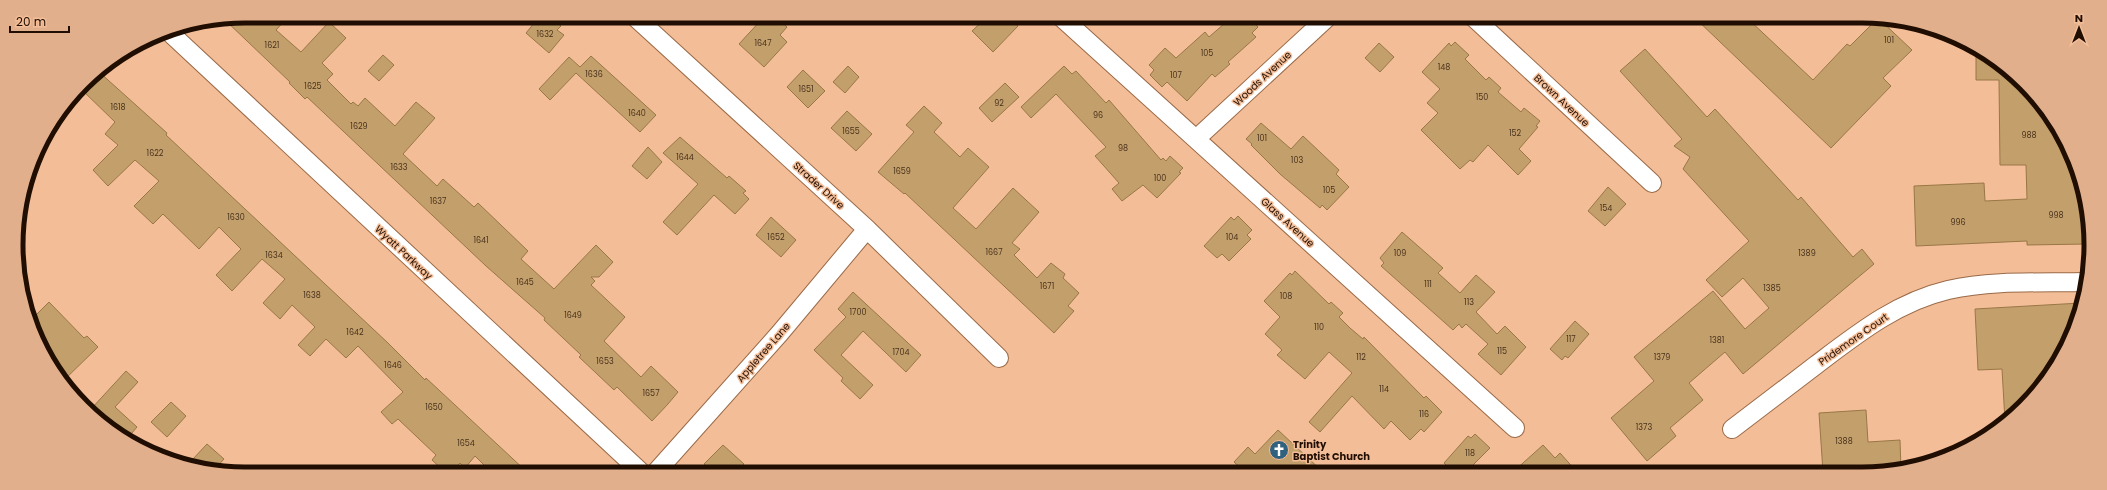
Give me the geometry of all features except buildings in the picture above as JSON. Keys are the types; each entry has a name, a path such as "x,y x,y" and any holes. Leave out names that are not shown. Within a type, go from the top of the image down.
{"street":[{"name":"Strader Drive","path":"642,23 867,229 999,358"},
{"name":"Glass Avenue","path":"1068,23 1515,428"},
{"name":"Woods Avenue","path":"1196,139 1322,23"},
{"name":"Brown Avenue","path":"1478,23 1652,183"},
{"name":"Wyatt Parkway","path":"173,35 636,467"},
{"name":"Appletree Lane","path":"660,467 780,333 867,229"},
{"name":"Pridemore Court","path":"1732,429 1849,340 1884,316 1917,300 1946,291 1975,285 2081,282"}],"place":[{"name":"Trinity Baptist Church","path":"1279,450"}]}
